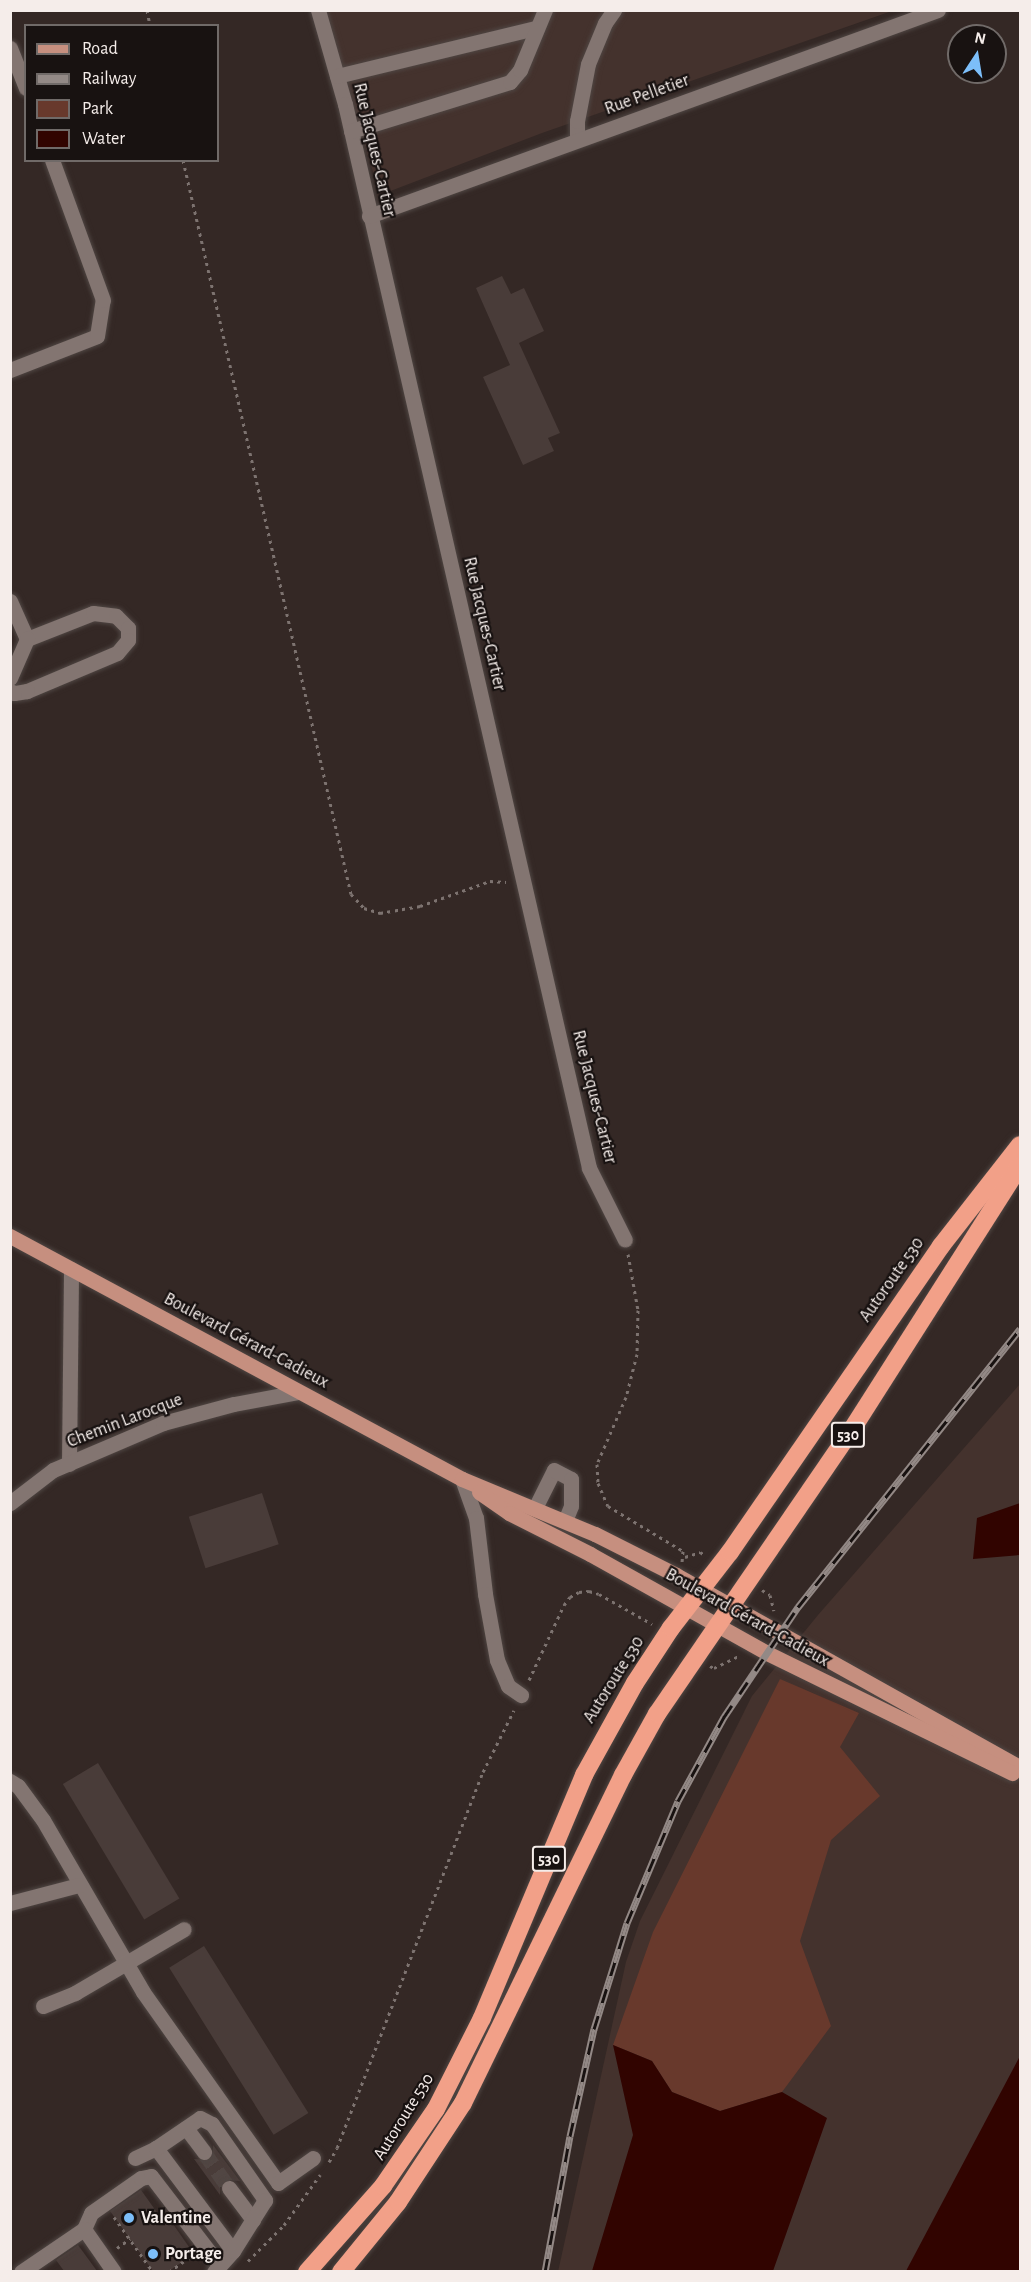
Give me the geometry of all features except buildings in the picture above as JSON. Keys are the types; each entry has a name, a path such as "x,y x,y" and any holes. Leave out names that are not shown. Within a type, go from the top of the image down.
{"highway":[{"name":"Autoroute 530","path":"307,2271 383,2186 436,2109 482,2018 592,1758 635,1683 687,1607 730,1552 941,1246 1020,1145"},
{"name":"530","path":"341,2271 385,2220 446,2131 515,2001 623,1775 663,1705 874,1396 1020,1166"}],"main road":[{"name":"Boulevard Gérard-Cadieux","path":"10,1236 462,1479 565,1521 701,1589 1020,1767"},
{"name":"Boulevard Gérard-Cadieux","path":"462,1479 509,1513 718,1625 844,1692 1020,1777"}],"street":[{"name":"Rue Jacques-Cartier","path":"318,10 351,131 589,1168 625,1240"},
{"path":"531,10 536,28"},
{"path":"351,131 510,82 520,70 545,10"},
{"path":"577,140 577,121 588,64 605,23 614,10"},
{"name":"Rue Pelletier","path":"369,216 938,10"},
{"path":"337,76 536,28"},
{"path":"10,48 24,83"},
{"path":"10,370 97,336 103,300 53,162"},
{"path":"10,600 27,639"},
{"path":"10,678 27,639 93,613 116,616 128,628 128,640 117,653 27,691 10,691"},
{"path":"69,1464 71,1269"},
{"name":"Chemin Larocque","path":"10,1503 53,1470 163,1423 234,1404 300,1392"},
{"path":"535,1508 554,1470 571,1479 571,1506 565,1521"},
{"path":"462,1479 476,1518 485,1594 497,1660 508,1686 521,1695"},
{"path":"10,1781 18,1786 43,1820 149,2002 278,2183 313,2158"},
{"path":"10,1903 79,1885"},
{"path":"43,2006 75,1993 184,1929"},
{"path":"21,2271 40,2266 84,2229 91,2213 141,2178 151,2176 217,2269 233,2251 265,2200 212,2124 200,2118 156,2148 135,2158"},
{"path":"186,2128 204,2152"},
{"path":"156,2148 233,2251"},
{"path":"229,2188 253,2220"},
{"path":"84,2229 106,2269"}],"path":[{"path":"183,162 217,298 351,894 364,908 380,913 420,906 490,881 524,884"},
{"name":"Boulevard Gérard-Cadieux","path":"630,1261 638,1310 637,1354 626,1396 597,1464 598,1483 608,1506 683,1551 685,1557 700,1552"},
{"path":"244,2266 289,2218 337,2148 483,1772 564,1605 574,1594 594,1592 651,1622"},
{"path":"109,2209 153,2271"},
{"path":"169,2271 197,2252"}],"shaded area":[{"path":"324,11 892,11 542,133 380,195"},
{"path":"1020,1384 1020,2271 558,2272 626,1962 640,1921 752,1696 818,1615"}],"green space":[{"path":"780,1679 859,1713 840,1747 880,1796 831,1840 800,1941 831,2026 782,2092 720,2111 672,2092 652,2061 613,2045 653,1932"}],"water":[{"path":"1020,1503 1020,1555 973,1559 977,1518"},
{"path":"613,2045 652,2061 672,2092 720,2111 782,2092 827,2118 773,2271 592,2271 633,2135"},
{"path":"1020,2056 1020,2271 906,2271"}],"tunnel":[{"path":"204,2152 229,2188"}],"railway":[{"path":"545,2272 570,2136 594,2029 627,1923 678,1801 724,1717 798,1607 1020,1329"}],"place":[{"name":"Valentine","path":"129,2218"},
{"name":"Portage","path":"153,2254"}]}
